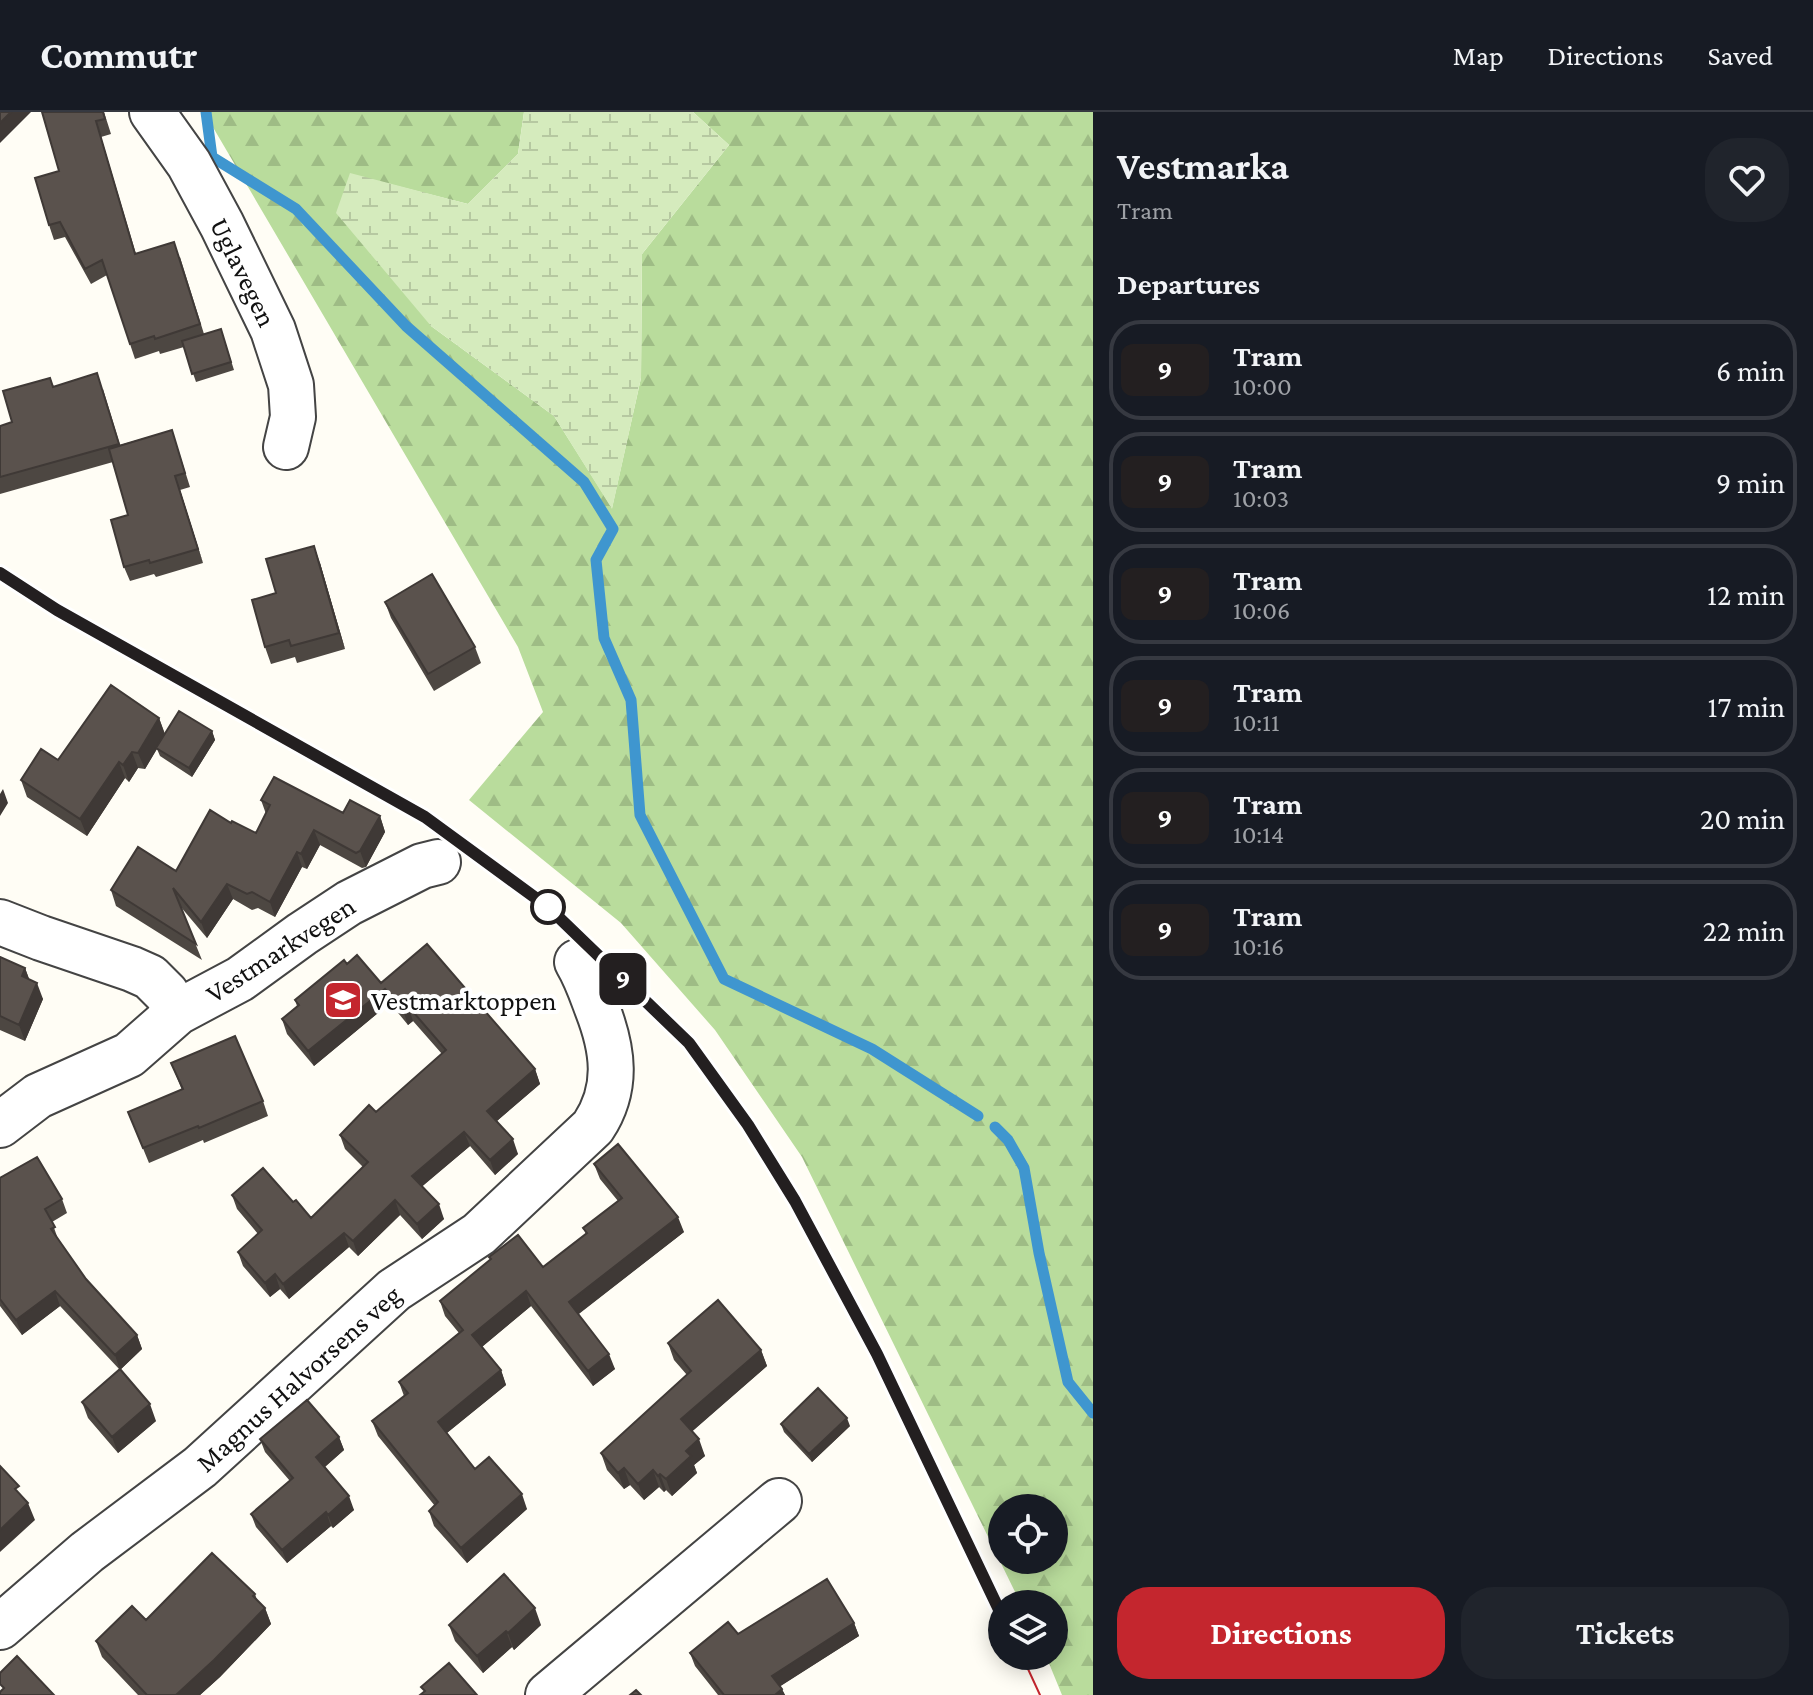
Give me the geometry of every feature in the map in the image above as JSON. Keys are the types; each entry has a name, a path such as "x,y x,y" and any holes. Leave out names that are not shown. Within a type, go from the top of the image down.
{"street":[{"name":"Uglavegen","path":"152,112 189,164 273,330 291,385 293,417 286,447"},
{"name":"Vestmarkvegen","path":"0,922 150,977 166,993 178,1012 240,979 349,903 422,866 438,862"},
{"name":"Magnus Halvorsens veg","path":"0,1627 87,1552 200,1467 394,1290 479,1234 593,1127 603,1112 608,1095 610,1052 585,975 577,962"},
{"path":"0,1125 38,1096 129,1055 178,1012"},
{"path":"548,1695 779,1501"}],"green space":[{"path":"204,112 524,112 518,154 468,204 350,174 431,326 554,416 612,508 641,378 642,254 729,145 693,112 1093,112 1093,1695 1062,1695 1052,1670 1068,1670 1068,1590 1014,1590 1006,1574 1068,1574 1068,1494 988,1494 988,1537 802,1157 715,1030 621,923 469,800 543,712 518,647"},
{"path":"524,112 693,112 729,145 642,254 641,378 612,509 554,416 431,326 336,213 350,173 468,204 518,154"}],"building":[{"path":"0,112 11,112 0,123"},
{"path":"42,112 103,112 105,119 96,121 135,254 174,242 200,324 130,344 102,260 85,269 60,222 49,225 35,178 59,171"},
{"path":"221,329 231,362 192,374 182,341"},
{"path":"97,373 119,444 0,477 0,426 12,422 3,391 50,378 53,387"},
{"path":"172,430 185,473 175,476 198,549 124,567 111,520 128,515 109,449"},
{"path":"314,546 339,633 291,646 289,640 265,647 252,600 276,593 266,559"},
{"path":"432,574 475,647 428,674 385,602"},
{"path":"111,685 159,718 138,753 132,752 123,765 119,762 80,819 21,780 41,749 58,760"},
{"path":"179,711 212,731 189,768 156,748"},
{"path":"274,777 343,813 350,800 380,816 360,851 356,853 314,830 301,854 297,852 270,902 227,884 201,922 173,888 196,944 111,890 138,847 176,871 210,810 256,833 270,805 261,800"},
{"path":"427,944 535,1069 487,1111 513,1139 490,1160 464,1132 412,1176 439,1204 417,1224 395,1200 353,1241 344,1233 283,1284 275,1274 265,1283 238,1252 262,1230 232,1195 263,1168 311,1218 368,1162 340,1135 369,1105 376,1112 446,1050 408,1006 403,1010 385,989 308,1051 282,1019 299,1005 295,1000 344,960 347,964 357,955 381,983"},
{"path":"0,957 25,968 22,976 37,983 19,1025 0,1016"},
{"path":"235,1036 263,1101 143,1148 128,1112 183,1089 171,1063"},
{"path":"618,1144 678,1217 569,1302 609,1354 588,1371 526,1291 472,1335 501,1370 438,1422 475,1469 489,1457 522,1494 461,1548 429,1511 438,1502 372,1421 408,1393 399,1382 463,1330 440,1301 491,1259 489,1257 518,1235 543,1267 587,1233 583,1228 622,1198 594,1164"},
{"path":"37,1157 62,1199 45,1209 55,1227 51,1229 86,1279 137,1335 115,1355 55,1291 16,1320 0,1299 0,1178"},
{"path":"718,1300 761,1350 681,1419 699,1439 686,1451 691,1456 666,1479 653,1470 638,1484 624,1468 618,1473 601,1453 691,1371 668,1343"},
{"path":"120,1369 150,1404 112,1437 82,1402"},
{"path":"818,1388 847,1418 809,1454 781,1424"},
{"path":"307,1400 339,1437 316,1457 349,1496 282,1550 251,1514 293,1478 260,1439"},
{"path":"0,1466 19,1486 15,1489 28,1503 0,1530"},
{"path":"212,1553 255,1594 253,1596 265,1608 176,1695 147,1695 96,1641 132,1606 146,1620"},
{"path":"504,1574 535,1608 477,1656 449,1625"},
{"path":"827,1579 854,1623 772,1676 782,1689 775,1695 724,1695 690,1653 728,1622 738,1634"},
{"path":"17,1656 54,1695 0,1695 4,1688 0,1684 0,1673"},
{"path":"449,1663 477,1695 420,1695 425,1691 421,1687"}],"waterway":[{"path":"206,112 212,157 296,209 406,326 584,482 613,529 596,560 604,638 631,700 640,815 724,979 872,1049 978,1116"},
{"path":"995,1127 1008,1140 1024,1168 1039,1253 1068,1382 1093,1413"}],"tram line":[{"path":"0,573 57,610 425,817 548,907 689,1043 748,1125 795,1201 877,1354 990,1590"},
{"name":"9","path":"0,573 57,610 425,817 548,907 689,1043 748,1125 795,1201 877,1354 989,1590"},
{"path":"1028,1670 1040,1695"}],"place":[{"name":"Vestmarktoppen","path":"343,1000"}]}
